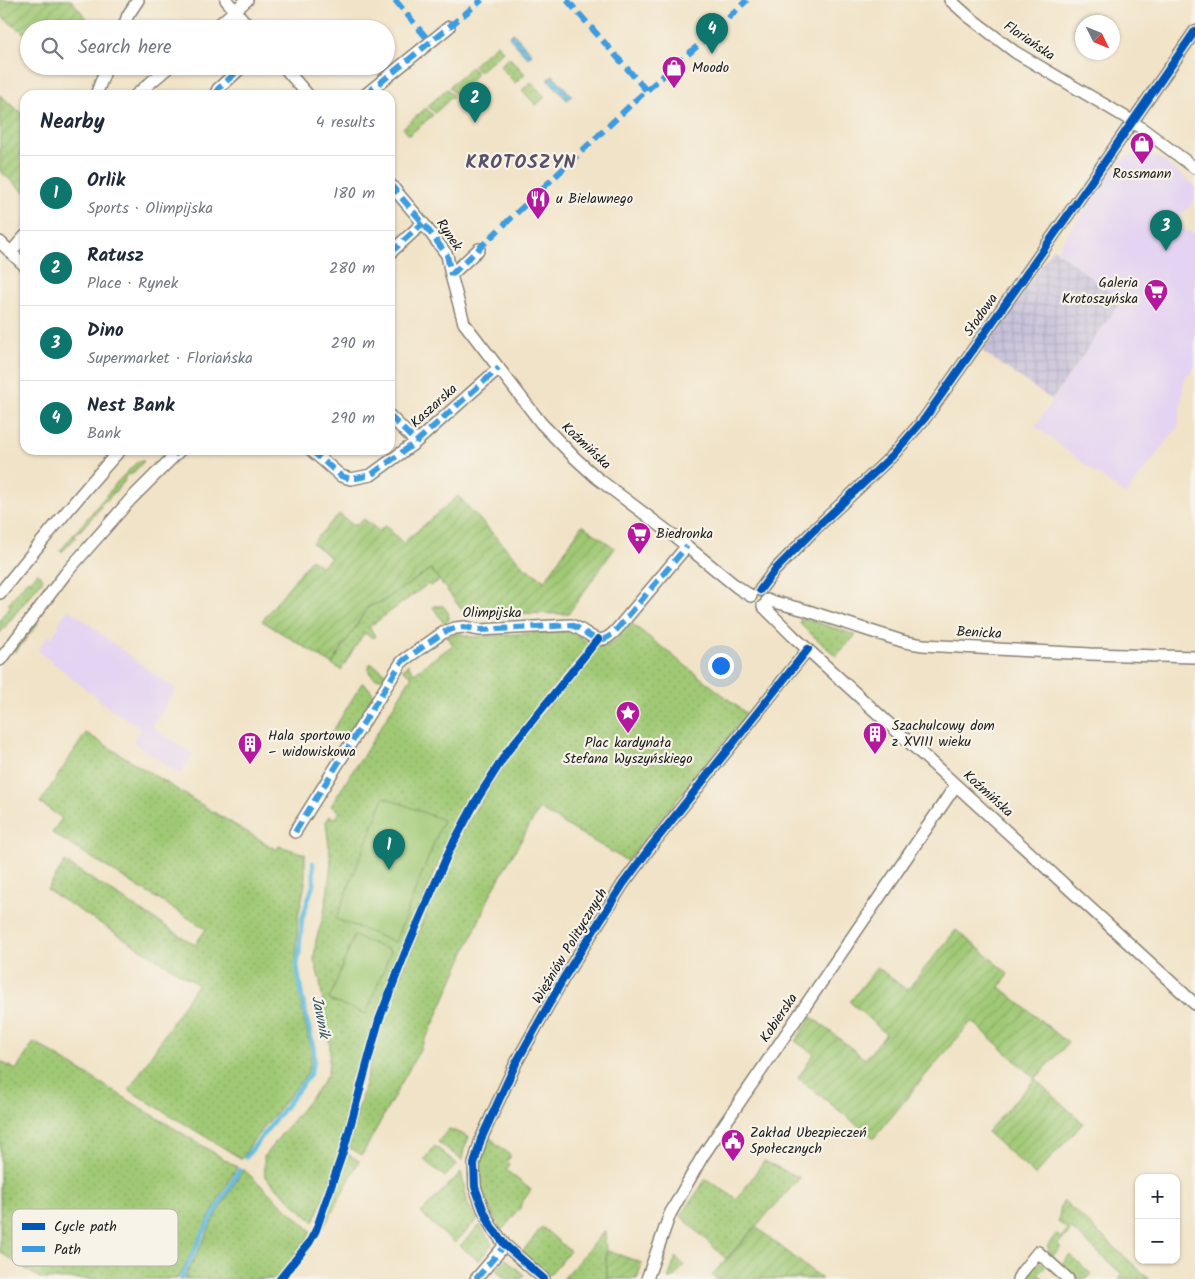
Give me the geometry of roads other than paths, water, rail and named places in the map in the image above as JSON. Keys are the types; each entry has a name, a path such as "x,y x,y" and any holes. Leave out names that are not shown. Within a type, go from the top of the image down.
{"street":[{"path":"126,20 138,0"},
{"path":"226,0 243,20"},
{"path":"224,20 247,0"},
{"name":"Floriańska","path":"950,0 1015,52 1132,121 1195,168"},
{"path":"395,70 449,26"},
{"name":"Słodowa","path":"756,593 774,571 814,530 892,456 925,418 1195,31"},
{"path":"98,90 104,75"},
{"path":"142,90 159,75"},
{"path":"218,90 233,75"},
{"path":"291,75 304,90"},
{"path":"371,90 389,75"},
{"name":"Rynek","path":"395,190 447,255 451,275"},
{"path":"395,248 423,223"},
{"path":"0,242 20,261"},
{"path":"11,252 20,242"},
{"name":"Rynek","path":"451,275 479,249"},
{"name":"Koźmińska","path":"451,275 464,324 541,423 575,458 737,587 756,593 751,601 753,604 758,606 765,603 808,649 1195,1004"},
{"name":"Kaszarska","path":"317,455 341,476 351,479 371,475 416,442 499,368"},
{"path":"395,421 416,442"},
{"path":"0,594 42,541 116,455"},
{"path":"0,660 66,573 172,455"},
{"name":"Olimpijska","path":"295,832 404,660 448,630 464,627 480,630 571,626 598,639 608,638 618,628 682,543"},
{"name":"Benicka","path":"765,603 805,610 905,642 923,645 1090,654 1195,657"},
{"name":"Więźniów Politycznych","path":"544,1279 506,1245 491,1226 477,1194 474,1179 474,1164 481,1139 516,1063 563,979 622,884 808,649"},
{"name":"Kobierska","path":"647,1279 670,1214 702,1157 956,785"},
{"path":"476,1279 506,1245"},
{"path":"1018,1279 1038,1252 1068,1279"}],"water":[{"path":"513,33 532,54 528,58 509,37"},
{"path":"553,75 572,96 567,100 548,79"}],"waterway":[{"name":"Jawnik","path":"246,1157 309,1076 314,1062 314,1050 297,965 302,919 314,882 313,863"},
{"name":"Jawnik","path":"181,1279 202,1235 239,1170"}],"place":[{"name":"Nest Bank","path":"712,54"},
{"name":"Moodo","path":"674,89"},
{"name":"Ratusz","path":"475,123"},
{"name":"Rossmann","path":"1142,165"},
{"name":"u Bielawnego","path":"538,220"},
{"name":"Dino","path":"1166,251"},
{"name":"Galeria Krotoszyńska","path":"1156,312"},
{"name":"Biedronka","path":"639,555"},
{"name":"Plac kardynała Stefana Wyszyńskiego","path":"628,734"},
{"name":"Szachulcowy dom z XVIII wieku","path":"875,755"},
{"name":"Hala sportowo – widowiskowa","path":"250,765"},
{"name":"Orlik","path":"389,870"},
{"name":"Zakład Ubezpieczeń Społecznych","path":"733,1162"}],"district":[{"name":"KROTOSZYN","path":"521,163"}]}
